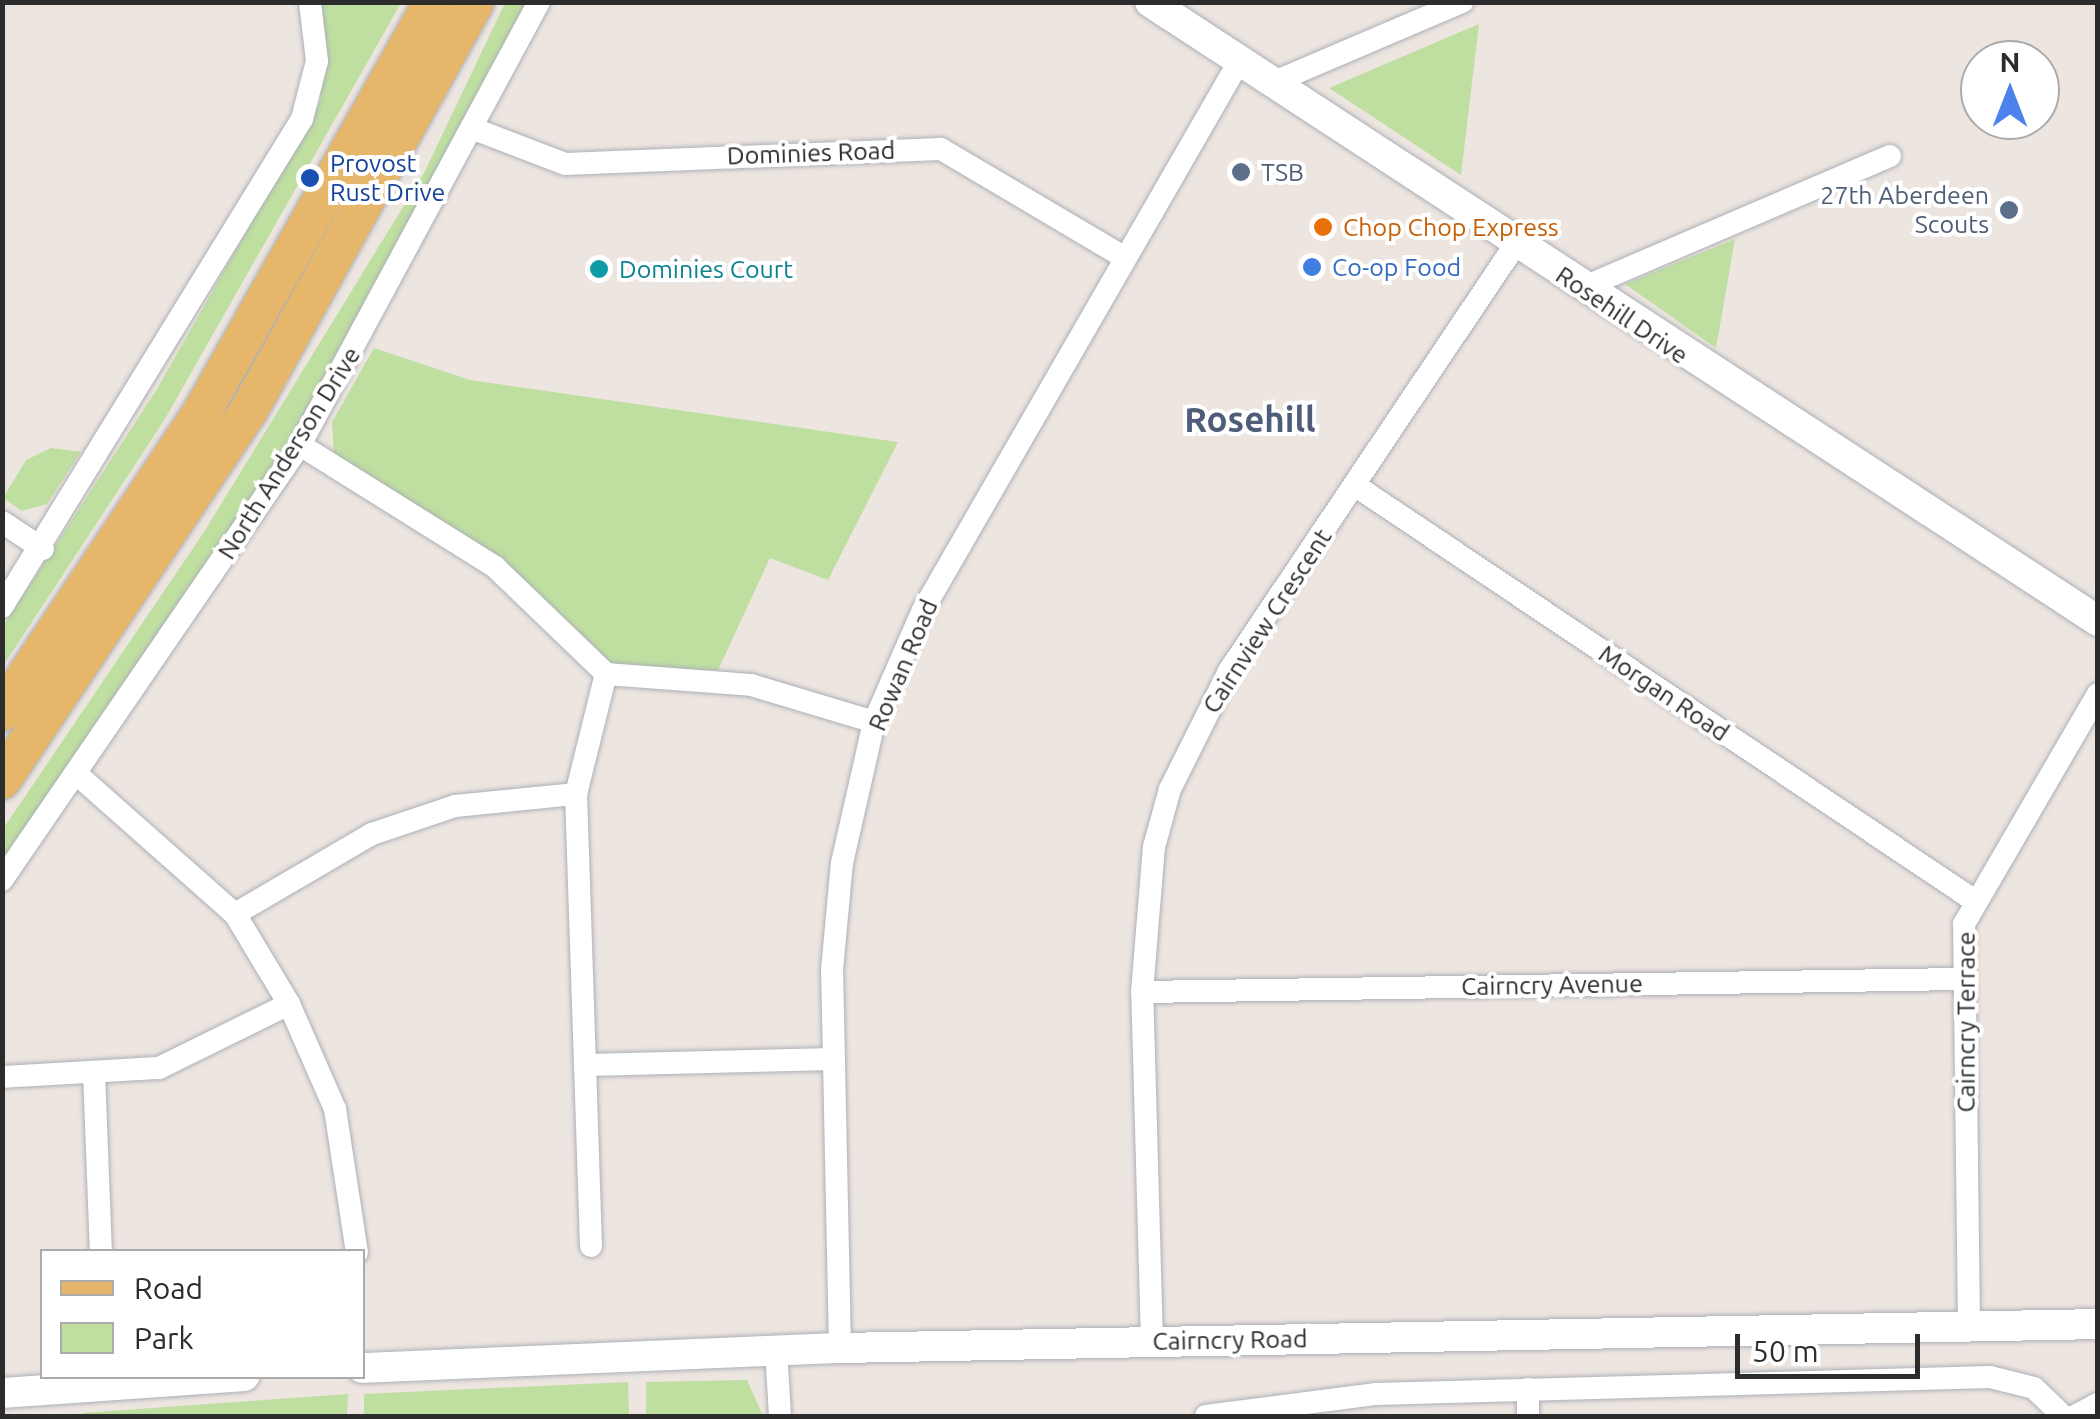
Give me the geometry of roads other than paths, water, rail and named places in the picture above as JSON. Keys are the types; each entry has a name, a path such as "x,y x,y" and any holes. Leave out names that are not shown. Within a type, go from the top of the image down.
{"main road":[{"path":"2,712 211,398 433,2"},
{"path":"2,780 249,410 475,2"}],"street":[{"path":"2,607 43,549 302,118 317,61 310,2"},
{"name":"North Anderson Drive","path":"2,880 80,777 300,445 474,129 539,2"},
{"name":"Rosehill Drive","path":"1150,2 1515,245 2098,622"},
{"path":"1272,83 1462,2"},
{"name":"Rowan Road","path":"840,1348 832,1059 842,863 874,722 923,610 1240,60"},
{"name":"Dominies Road","path":"474,129 565,164 941,149 1125,258"},
{"path":"1582,288 1890,156"},
{"name":"Cairnview Crescent","path":"1152,1342 1142,992 1150,877 1170,789 1229,670 1515,245"},
{"path":"300,445 495,567 606,674 752,685 874,722"},
{"name":"Morgan Road","path":"1356,486 1972,899"},
{"path":"2,522 43,549"},
{"path":"590,1246 588,1065 576,794 606,674"},
{"name":"Cairncry Terrace","path":"1969,1326 1962,979 1972,899 2098,694"},
{"path":"80,777 235,914 289,1004 335,1109 357,1249"},
{"path":"235,914 372,834 456,806 576,794"},
{"name":"Cairncry Avenue","path":"1142,992 1962,979"},
{"path":"2,1077 94,1072 182,1061 289,1004"},
{"path":"588,1065 832,1059"},
{"path":"94,1072 101,1249"},
{"name":"Cairncry Road","path":"365,1368 840,1348 2098,1324"},
{"path":"776,1350 780,1416"},
{"path":"1206,1416 1327,1397 2005,1377 2063,1416"},
{"path":"2,1394 204,1379"},
{"path":"1528,1389 1528,1416"},
{"path":"2075,1416 2098,1404"}],"place":[{"name":"TSB","path":"1241,172"},
{"name":"Provost Rust Drive","path":"310,178"},
{"name":"27th Aberdeen Scouts","path":"2009,210"},
{"name":"Chop Chop Express","path":"1323,227"},
{"name":"Co-op Food","path":"1312,267"},
{"name":"Dominies Court","path":"599,269"}],"district":[{"name":"Rosehill","path":"1250,419"}]}
